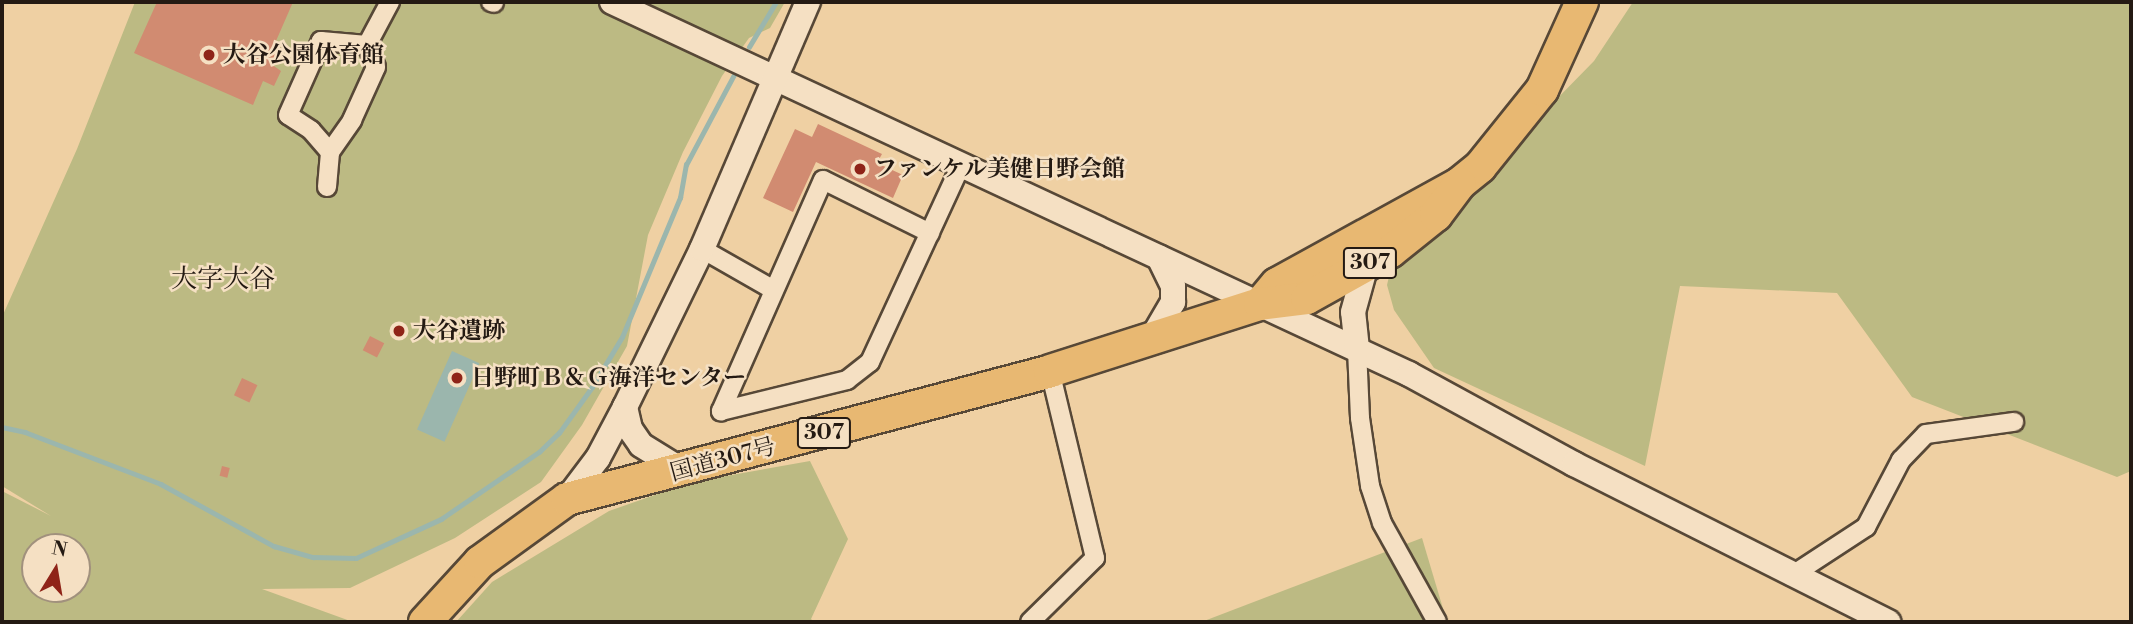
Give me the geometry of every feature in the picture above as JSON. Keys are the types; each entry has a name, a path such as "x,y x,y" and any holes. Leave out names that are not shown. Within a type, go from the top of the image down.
{"highway":[{"name":"国道307号","path":"425,622 480,562 567,499 683,471 1050,371 1260,304 1307,298 1366,265 1436,215 1459,184 1512,132 1542,90 1582,2"},
{"name":"国道307号","path":"1260,304 1277,284 1459,184"}],"street":[{"path":"367,45 390,2"},
{"path":"612,2 1357,349 1791,576 1888,622"},
{"path":"567,499 598,458 702,249 808,2"},
{"path":"330,152 311,130 288,115 321,41 367,45"},
{"path":"327,187 330,152 352,120 376,67 367,45"},
{"path":"930,233 823,180 772,289 720,411 848,380 870,362 930,233 961,164"},
{"path":"702,249 772,289"},
{"path":"1152,338 1173,302 1173,286 1159,257"},
{"path":"1366,265 1353,312 1360,418 1370,486 1381,523 1437,622"},
{"path":"1030,622 1095,558 1050,371"},
{"path":"625,407 630,429 641,445 683,471"},
{"path":"1791,576 1866,527 1901,460 1926,434 2014,422"}],"shaded area":[{"path":"135,2 785,2 770,28 749,38 722,76 683,152 648,235 627,346 582,425 541,482 455,538 350,588 262,589 353,622 2,622 2,491 51,516 2,486 2,317 77,149"},
{"path":"1633,2 2131,2 2131,471 2117,477 1912,397 1837,293 1680,286 1645,466 1434,368 1394,310 1387,285 1391,268 1594,61"},
{"path":"810,461 848,539 811,619 814,622 456,622 492,582 609,511 692,482"},
{"path":"1422,538 1447,622 1204,621"}],"water":[{"path":"452,351 479,363 444,442 417,430"}],"building":[{"name":"大谷公園体育館","path":"157,2 293,2 276,41 282,44 271,64 281,71 274,86 263,81 253,105 134,53"},
{"name":"ファンケル美健日野会館","path":"818,124 882,154 877,163 903,175 893,198 816,162 793,212 763,198 795,129 812,137"},
{"path":"370,336 384,343 377,358 363,350"},
{"path":"242,378 257,385 249,402 234,395"},
{"path":"222,466 230,468 227,478 220,476"}],"waterway":[{"path":"749,47 776,2"},
{"path":"2,427 25,432 161,484 274,546 313,557 356,558 441,519 539,452 559,433 592,387 622,337 680,198 686,165 735,73"}],"place":[{"name":"大谷公園体育館","path":"209,55"},
{"name":"ファンケル美健日野会館","path":"860,169"},
{"name":"大谷遺跡","path":"399,331"},
{"name":"日野町Ｂ＆Ｇ海洋センター","path":"457,378"}],"district":[{"name":"大字大谷","path":"223,280"}]}
